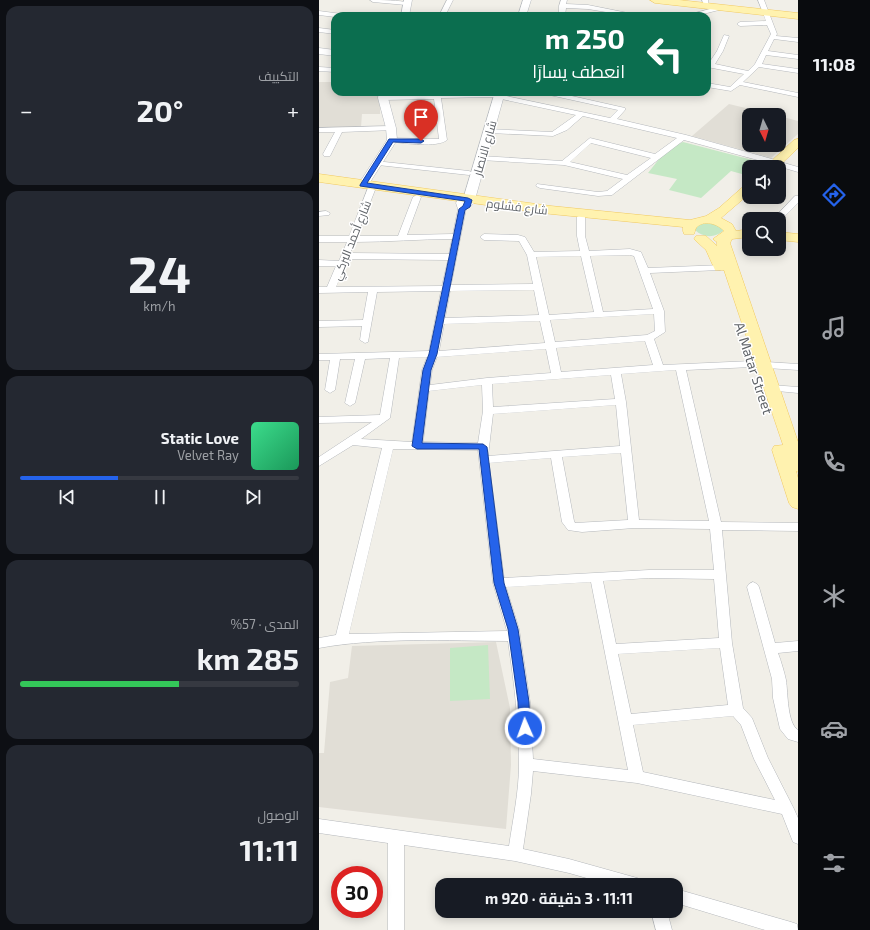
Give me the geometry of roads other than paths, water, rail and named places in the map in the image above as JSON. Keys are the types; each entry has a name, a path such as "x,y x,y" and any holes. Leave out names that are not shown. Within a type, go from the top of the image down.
{"main road":[{"path":"517,12 521,0"},
{"path":"523,12 527,0"},
{"path":"655,0 706,3 721,8 798,16"},
{"path":"406,12 407,2"},
{"path":"319,50 331,52"},
{"path":"367,188 378,163 392,140 384,96"},
{"name":"شارع الانصار","path":"464,203 469,172 495,96"},
{"name":"شارع الانصار","path":"464,203 490,131 496,96"},
{"path":"783,160 798,142"},
{"path":"786,160 798,150"},
{"name":"شارع فشلوم","path":"319,178 417,197 694,231"},
{"name":"شارع فشلوم","path":"319,182 464,203 604,217 694,231"},
{"path":"742,194 708,220 695,222 694,231 713,240 726,228 746,204"},
{"path":"708,220 726,228 742,231"},
{"path":"726,228 723,243 724,249 757,364 771,388 798,466"},
{"name":"Al Matar Street","path":"694,231 707,242 714,251 757,364 798,503"},
{"path":"786,236 798,237"}],"street":[{"path":"373,0 407,2"},
{"path":"444,12 450,0"},
{"path":"711,86 729,90 740,83 758,65 765,53 774,32 761,0"},
{"path":"563,3 618,12"},
{"path":"704,12 721,8"},
{"path":"319,13 331,15"},
{"path":"740,24 770,23"},
{"path":"319,30 331,32"},
{"path":"711,62 720,51 726,36"},
{"path":"772,37 798,40"},
{"path":"765,53 798,57"},
{"path":"711,65 751,72"},
{"path":"758,65 798,71"},
{"path":"319,69 331,70"},
{"path":"740,83 798,95"},
{"path":"392,140 436,142 443,140 435,96"},
{"path":"504,96 612,120 683,138 758,160"},
{"path":"530,103 539,96"},
{"path":"563,96 623,109 612,120"},
{"path":"490,131 553,134 583,113"},
{"path":"319,130 391,128"},
{"path":"327,154 340,129"},
{"path":"540,186 604,194 613,190 683,138"},
{"path":"564,163 590,140 657,157"},
{"path":"481,158 564,163 629,178"},
{"path":"378,163 469,172"},
{"path":"786,168 798,170"},
{"name":"شارع أحمد البركي","path":"330,290 344,260 352,238 367,188"},
{"path":"401,239 417,197"},
{"path":"785,212 796,202"},
{"path":"417,446 427,370 433,354 456,236 464,203"},
{"path":"581,217 581,235 584,252 599,314"},
{"path":"319,239 401,239 411,237 456,236"},
{"path":"484,237 522,239 531,255 549,345 557,376"},
{"path":"319,357 433,354 649,338 660,332 640,256 635,252 584,252 531,255"},
{"path":"319,263 344,260 452,257"},
{"path":"645,272 720,267"},
{"path":"319,290 538,287"},
{"path":"365,340 373,289"},
{"path":"439,321 544,318 655,309"},
{"path":"319,324 368,323"},
{"path":"649,338 659,368"},
{"path":"350,403 361,355"},
{"path":"319,462 385,418 395,355"},
{"path":"330,390 335,357"},
{"path":"424,389 487,382 659,368 757,364 798,367"},
{"path":"680,367 716,526 726,643 736,710 747,722 761,759 787,809 798,837"},
{"path":"615,371 621,402 634,524"},
{"path":"487,382 488,411 483,447 483,460 499,583 514,636 523,702 526,764 515,854"},
{"path":"771,388 798,390"},
{"path":"488,411 621,402"},
{"path":"319,420 385,418"},
{"path":"352,441 388,445 483,447"},
{"path":"341,639 388,445"},
{"path":"483,460 626,449"},
{"path":"556,454 570,525 572,527 583,528 634,524 798,527"},
{"path":"499,583 649,574 721,575"},
{"path":"596,577 637,777"},
{"path":"753,588 779,679 780,698 787,729 793,735 798,736"},
{"path":"319,643 341,639 397,636 514,636"},
{"path":"611,650 726,643"},
{"path":"771,648 798,646"},
{"path":"626,720 736,710"},
{"path":"526,764 637,777 787,809"},
{"path":"319,826 515,854 569,866 612,878"},
{"path":"396,837 396,930"},
{"path":"683,898 791,930"},
{"path":"661,918 664,930"}]}
